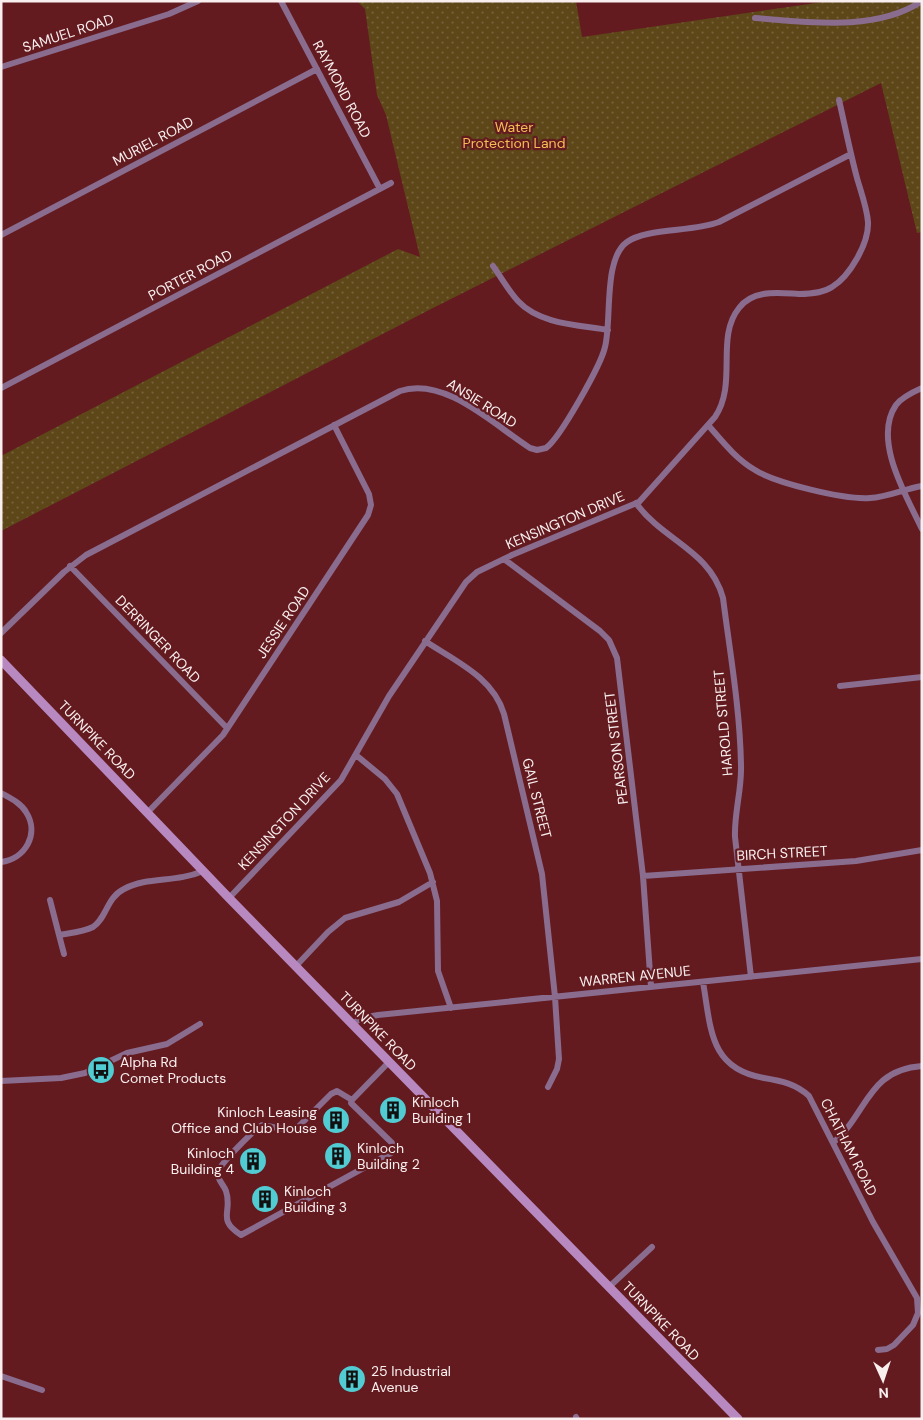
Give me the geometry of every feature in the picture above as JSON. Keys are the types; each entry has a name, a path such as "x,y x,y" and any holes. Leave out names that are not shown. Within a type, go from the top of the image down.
{"main road":[{"name":"TURNPIKE ROAD","path":"1,660 228,898 738,1419"}],"street":[{"name":"SAMUEL ROAD","path":"1,67 168,14 198,1"},
{"name":"RAYMOND ROAD","path":"281,1 380,189"},
{"path":"755,18 819,22 876,20 899,14 922,1"},
{"name":"MURIEL ROAD","path":"1,235 317,69"},
{"name":"KENSINGTON DRIVE","path":"228,898 325,798 340,780 389,696 466,582 477,572 504,559 636,503 718,412 726,393 729,334 738,308 745,301 762,294 809,294 829,289 842,279 858,254 866,236 868,224 839,100"},
{"name":"ANSIE ROAD","path":"1,633 70,566 86,555 400,391 427,387 452,396 530,448 544,449 552,442 600,364 608,330 613,263 620,249 628,241 639,236 712,225 851,154"},
{"name":"PORTER ROAD","path":"1,388 391,183"},
{"path":"494,266 518,301 536,314 551,320 608,330"},
{"path":"922,388 899,402 892,412 889,425 890,452 922,530"},
{"name":"JESSIE ROAD","path":"148,812 210,750 227,728 370,511 370,494 334,425"},
{"path":"708,425 746,464 774,478 849,497 880,497 922,486"},
{"name":"HAROLD STREET","path":"636,503 649,518 708,566 721,590 741,756 741,779 735,825 751,977"},
{"name":"PEARSON STREET","path":"504,559 600,632 614,649 619,666 644,876 651,987"},
{"name":"DERRINGER ROAD","path":"70,566 227,728"},
{"name":"GAIL STREET","path":"425,641 484,680 495,693 502,708 540,864 555,997 558,1064 548,1087"},
{"path":"840,686 922,677"},
{"path":"356,755 385,779 397,794 433,882 438,911 437,965 451,1008"},
{"path":"1,793 26,812 32,832 30,842 22,851 10,860 1,862"},
{"name":"BIRCH STREET","path":"644,876 856,861 922,850"},
{"path":"59,935 94,926 112,898 129,886 185,878 203,870"},
{"path":"296,966 328,932 345,918 399,902 433,882"},
{"path":"50,900 64,954"},
{"name":"WARREN AVENUE","path":"352,1024 362,1018 374,1015 922,959"},
{"name":"CHATHAM ROAD","path":"703,982 713,1038 721,1055 742,1072 786,1082 804,1091 814,1105 872,1222 917,1298 918,1313 913,1325 894,1345 887,1349 878,1350"},
{"path":"1,1081 61,1078 85,1073 127,1053 167,1044 200,1024"},
{"path":"352,1100 389,1062"},
{"path":"833,1142 847,1129 870,1093 883,1078 896,1071 922,1066"},
{"path":"337,1092 352,1100 351,1102 392,1143 395,1148 391,1153 241,1234 229,1228 225,1216 226,1191 218,1179 220,1168 255,1130 262,1125 294,1131 331,1094 337,1092"},
{"path":"609,1286 652,1247"},
{"path":"1,1376 42,1390"}],"green space":[{"name":"Water Protection Land","path":"357,1 576,1 582,37 830,1 922,1 922,232 917,233 881,83 431,309 1,531 1,456 398,249 420,257 386,115 377,95 365,9"}],"place":[{"name":"Alpha Rd Comet Products","path":"101,1070"},
{"name":"Kinloch Building 1","path":"393,1110"},
{"name":"Kinloch Leasing Office and Club House","path":"336,1120"},
{"name":"Kinloch Building 2","path":"338,1156"},
{"name":"Kinloch Building 4","path":"253,1161"},
{"name":"Kinloch Building 3","path":"265,1199"},
{"name":"25 Industrial Avenue","path":"352,1379"}]}
